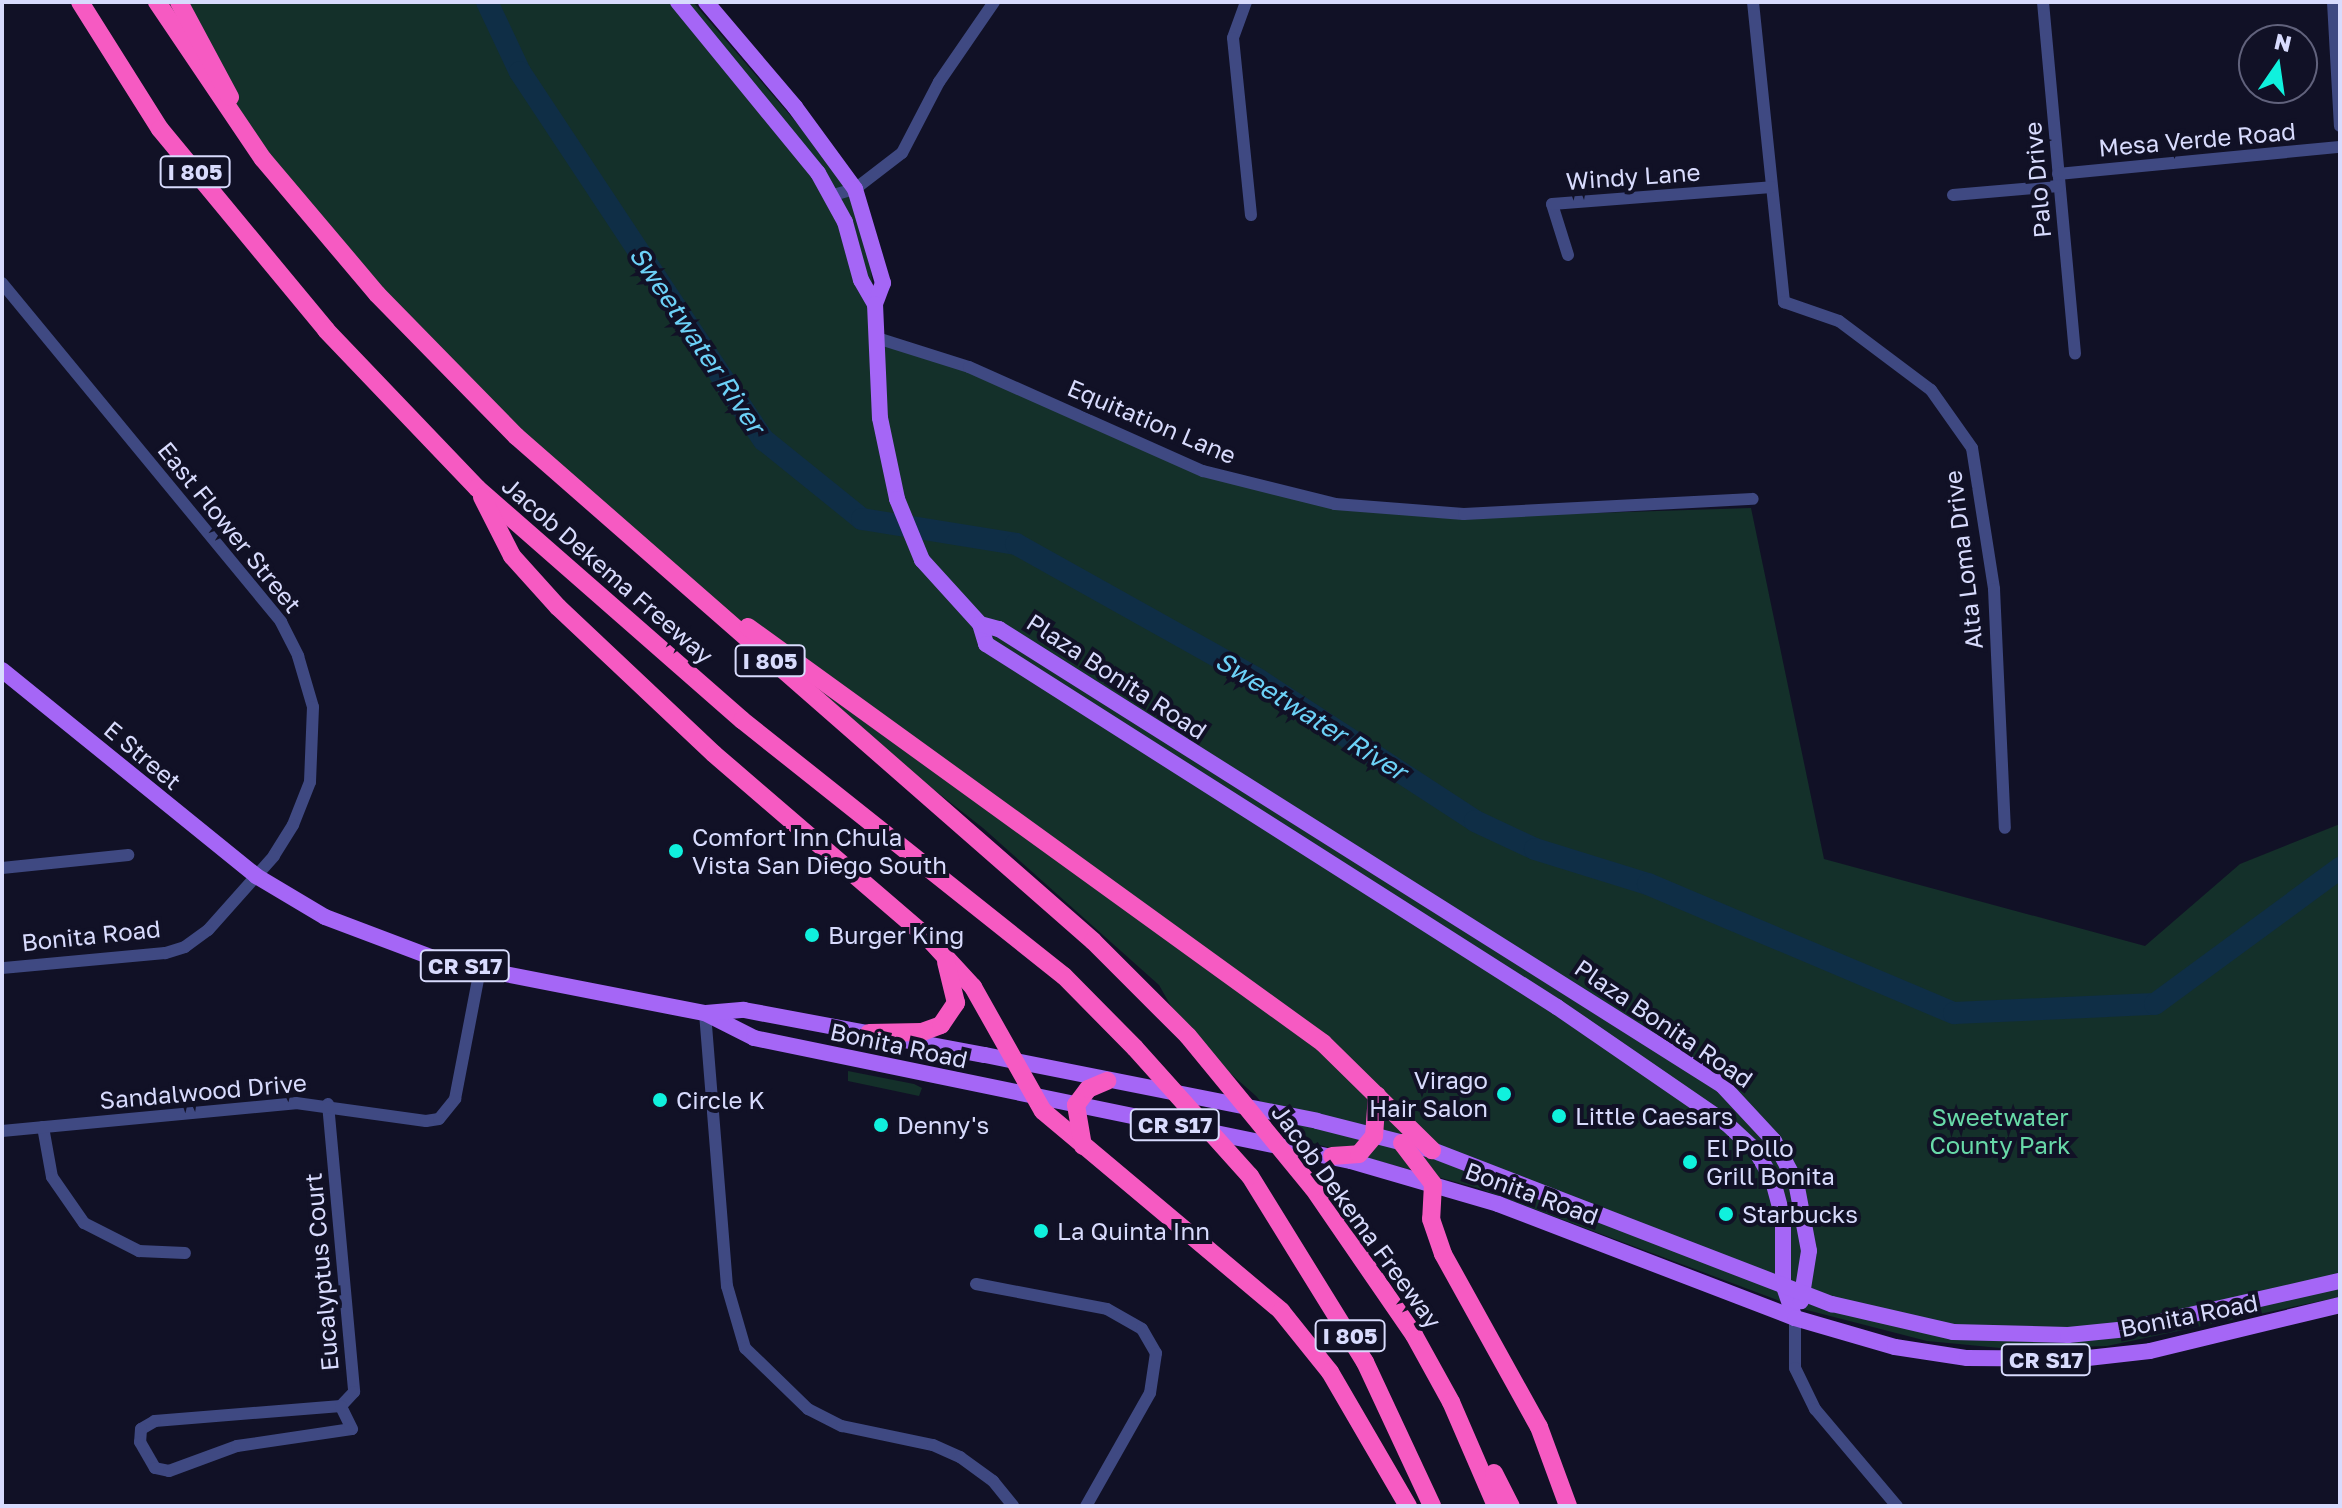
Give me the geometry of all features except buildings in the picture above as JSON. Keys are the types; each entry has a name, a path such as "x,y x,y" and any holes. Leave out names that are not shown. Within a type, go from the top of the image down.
{"highway":[{"name":"Jacob Dekema Freeway","path":"80,2 160,129 326,330 477,488 742,720 1064,976 1135,1048 1250,1176 1365,1362 1432,1506"},
{"name":"Jacob Dekema Freeway","path":"157,2 263,159 377,294 505,426 674,573 860,742 1093,941 1188,1036 1313,1188 1414,1335 1451,1402 1496,1506"},
{"path":"179,2 263,159"},
{"path":"477,488 512,556 558,607 714,754 944,955 973,987 1032,1096 1084,1149 1229,1263 1281,1311 1330,1372 1408,1506"},
{"path":"674,573 1323,1043 1432,1150"},
{"path":"869,1033 922,1032 943,1023 956,1003 944,955"},
{"path":"1084,1149 1075,1126 1076,1105 1088,1089 1107,1081"},
{"path":"1332,1156 1359,1154 1374,1136 1377,1095"},
{"path":"1402,1143 1433,1184 1431,1219 1443,1254 1539,1427 1568,1506"},
{"path":"1451,1402 1475,1434 1511,1506"}],"main road":[{"name":"Plaza Bonita Road","path":"678,2 784,129 830,196 875,304 880,418 906,529 934,577 980,624 986,644 1557,1007 1726,1123 1756,1151 1773,1181 1783,1218 1783,1284 1795,1318"},
{"name":"Plaza Bonita Road","path":"706,2 795,107 855,189 883,283 875,304"},
{"name":"Plaza Bonita Road","path":"980,624 999,629 1722,1085 1774,1141 1796,1182 1809,1251 1804,1292 1795,1318"},
{"name":"E Street","path":"2,670 256,876"},
{"name":"Bonita Road","path":"256,876 325,917 402,949 480,969 705,1013 744,1010 869,1033 1011,1060 1432,1150 1804,1292 1895,1322 1953,1332 2068,1335 2141,1326 2340,1281"},
{"name":"Bonita Road","path":"705,1013 754,1038 1332,1156 1433,1184 1498,1204 1795,1318 1895,1347 2022,1361 2150,1351 2340,1305"}],"street":[{"path":"830,196 855,189 902,153 915,137 939,82 994,2"},
{"path":"1246,2 1233,38 1251,215"},
{"name":"Alta Loma Drive","path":"1753,2 1784,302 1839,321 1931,390 1972,448 1994,589 2005,828"},
{"name":"Palo Drive","path":"2043,2 2075,354"},
{"path":"2333,2 2340,126"},
{"name":"Mesa Verde Road","path":"1953,195 2340,147"},
{"name":"Windy Lane","path":"1568,255 1552,204 1771,187"},
{"name":"East Flower Street","path":"2,283 281,622 298,656 313,707 310,782 293,825 256,876"},
{"name":"Equitation Lane","path":"877,338 969,367 1203,471 1335,504 1464,514 1753,499"},
{"path":"2,868 128,855"},
{"name":"Bonita Road","path":"2,968 185,947 226,914 256,876"},
{"name":"Sandalwood Drive","path":"2,1131 328,1104 426,1121 446,1113 455,1099 480,969"},
{"path":"705,1013 727,1286 745,1348 808,1409 842,1426 933,1445 960,1457 993,1481 1013,1506"},
{"name":"Eucalyptus Court","path":"328,1104 354,1392 341,1406 146,1425 139,1437 145,1457 163,1471 237,1446 352,1429 341,1406"},
{"path":"43,1127 52,1177 84,1223 139,1251 185,1253"},
{"path":"976,1284 1107,1309 1142,1329 1156,1353 1150,1393 1086,1506"},
{"path":"1795,1318 1795,1368 1815,1409 1897,1506"}],"green space":[{"name":"Sweetwater County Park","path":"150,2 693,2 814,143 850,193 870,260 878,344 970,367 1160,453 1336,507 1440,518 1751,508 1824,859 2145,946 2240,864 2340,824 2340,1297 2107,1346 2011,1349 1927,1341 1799,1308 1478,1188 1290,1137 1256,1096 1188,1036 1159,985 983,828 865,736 517,439 376,294"},
{"path":"848,1071 922,1088 919,1096 848,1081"}],"waterway":[{"name":"Sweetwater River","path":"487,2 520,72 764,440 862,519 1016,544 1259,680 1475,821 1535,849 1648,884 1954,1013 2155,1004 2340,868"}],"place":[{"name":"Comfort Inn Chula Vista San Diego South","path":"676,851"},
{"name":"Burger King","path":"812,935"},
{"name":"Virago Hair Salon","path":"1504,1094"},
{"name":"Circle K","path":"660,1100"},
{"name":"Little Caesars","path":"1559,1116"},
{"name":"Denny's","path":"881,1125"},
{"name":"El Pollo Grill Bonita","path":"1690,1162"},
{"name":"Starbucks","path":"1726,1214"},
{"name":"La Quinta Inn","path":"1041,1231"}]}
